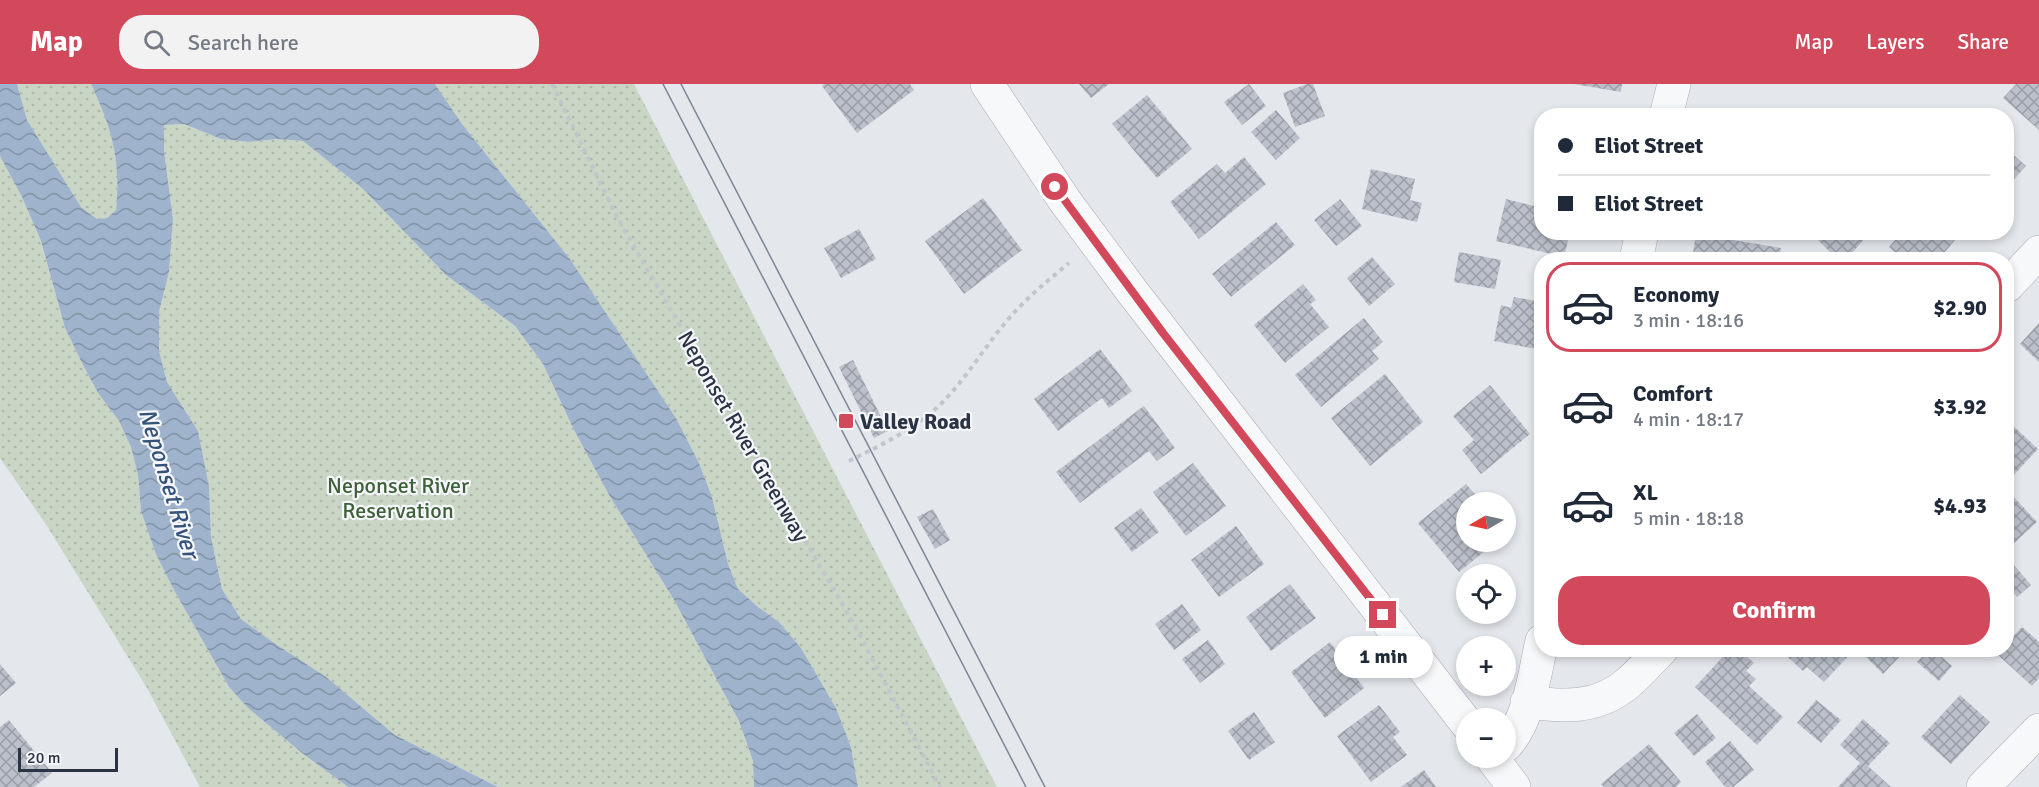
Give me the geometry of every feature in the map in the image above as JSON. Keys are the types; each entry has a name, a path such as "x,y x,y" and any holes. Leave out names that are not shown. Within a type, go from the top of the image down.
{"street":[{"path":"987,84 1041,167 1096,242 1456,710"},
{"path":"1668,108 1674,84"},
{"path":"2014,279 2039,252"},
{"path":"1516,734 1523,720 1538,657"},
{"path":"1527,702 1560,706 1579,705 1598,700 1629,683 1654,657"},
{"path":"1983,787 2039,730"},
{"path":"1500,768 1514,787"}],"path":[{"name":"Neponset River Greenway","path":"552,84 618,219 855,626 940,787"},
{"path":"849,461 885,444 932,411 951,393 1026,300 1096,242"}],"green space":[{"path":"17,84 91,84 110,130 116,160 116,210 107,218 97,219 81,207 27,120"},
{"path":"435,84 634,84 997,787 858,787 851,747 836,708 801,648 779,622 738,589 728,564 712,497 699,463 676,418 570,259 462,124"},
{"name":"Neponset River Reservation","path":"184,124 221,139 249,142 277,139 303,141 363,189 446,275 515,326 543,364 574,430 609,495 674,600 739,721 753,761 754,787 498,787 395,735 356,702 241,619 222,589 211,537 209,486 198,431 167,382 159,351 159,312 169,272 173,219 164,150 164,125"},
{"path":"0,156 22,197 41,241 65,328 98,393 119,421 131,447 138,475 141,511 175,592 229,687 248,708 302,753 348,787 200,787 147,688 47,526 0,458"}],"water":[{"name":"Neponset River","path":"0,84 17,84 27,120 81,207 97,219 107,218 116,210 117,175 109,130 91,84 435,84 462,124 570,259 676,418 699,463 712,497 728,564 738,589 779,622 801,648 836,708 851,747 858,787 754,787 753,761 739,721 674,600 609,495 574,430 543,364 515,326 446,275 363,189 303,141 277,139 249,142 221,139 184,124 164,125 164,150 173,219 169,272 159,312 159,351 167,382 198,431 209,486 211,537 222,589 241,619 326,677 395,735 498,787 348,787 302,753 248,708 229,687 156,554 141,511 138,475 131,447 119,421 98,393 65,328 41,241 22,197 0,156"}],"building":[{"path":"824,84 910,84 914,90 857,133 822,86"},
{"path":"1079,84 1109,84 1091,98"},
{"path":"1249,84 1266,106 1242,125 1224,102"},
{"path":"1313,84 1325,116 1295,127 1283,93"},
{"path":"1574,84 1622,84 1621,92"},
{"path":"2016,84 2039,84 2039,130 2003,98"},
{"path":"1147,95 1192,149 1157,178 1112,124"},
{"path":"1276,110 1300,138 1276,160 1251,132"},
{"path":"2014,155 2026,166 2014,179"},
{"path":"1244,157 1266,184 1199,239 1170,202 1217,164 1225,173"},
{"path":"1371,169 1415,179 1410,200 1422,203 1417,222 1362,209"},
{"path":"983,198 1022,250 964,294 925,241"},
{"path":"1340,199 1362,226 1336,246 1314,220"},
{"path":"1506,199 1534,206 1534,240 1568,240 1565,252 1543,252 1496,241"},
{"path":"1276,222 1295,245 1231,297 1212,274"},
{"path":"859,229 876,259 841,278 824,248"},
{"path":"1695,240 1732,240 1781,248 1780,252 1693,252"},
{"path":"1818,240 1863,240 1853,252 1830,252"},
{"path":"1895,240 1955,240 1945,252 1894,252 1889,247"},
{"path":"1459,252 1501,260 1495,289 1454,282"},
{"path":"1372,257 1395,284 1369,306 1347,278"},
{"path":"1303,284 1316,300 1310,304 1329,327 1285,363 1254,325"},
{"path":"1514,297 1534,301 1534,348 1494,341 1501,305 1511,308"},
{"path":"1364,318 1383,342 1372,351 1379,359 1321,407 1295,375"},
{"path":"2039,323 2039,362 2020,344"},
{"path":"1100,349 1132,391 1109,408 1102,398 1058,431 1034,399"},
{"path":"853,360 888,431 874,438 839,367"},
{"path":"1385,374 1423,422 1370,466 1331,418"},
{"path":"1490,385 1530,434 1481,474 1462,450 1474,440 1453,416"},
{"path":"1144,406 1175,448 1157,461 1149,451 1080,503 1056,472"},
{"path":"2014,427 2038,449 2014,475"},
{"path":"1193,463 1226,506 1186,536 1153,492"},
{"path":"1466,484 1473,492 1456,492"},
{"path":"1456,492 1456,552 1484,552 1469,564 1456,564 1456,568 1418,523"},
{"path":"2014,497 2037,522 2014,543"},
{"path":"1141,508 1159,532 1132,552 1114,528"},
{"path":"933,509 950,540 935,549 917,517"},
{"path":"1236,526 1264,564 1219,597 1191,560"},
{"path":"2014,565 2031,585 2017,597 2014,593"},
{"path":"1290,584 1316,618 1271,651 1246,617"},
{"path":"1182,604 1201,630 1174,650 1155,624"},
{"path":"2022,627 2039,642 2039,678 2032,686 2000,657 2014,657 2014,636"},
{"path":"1208,640 1225,664 1200,683 1182,659"},
{"path":"1330,642 1364,688 1325,718 1291,672"},
{"path":"1723,657 1748,657 1754,663 1746,671 1756,679 1749,686 1783,717 1757,745 1695,687"},
{"path":"1788,657 1847,657 1824,682 1807,667 1803,671"},
{"path":"1866,657 1899,657 1883,674"},
{"path":"1922,657 1942,657 1952,666 1939,681 1917,662"},
{"path":"0,664 16,683 0,696"},
{"path":"1960,695 1990,722 1951,764 1921,737"},
{"path":"1816,700 1841,720 1821,743 1797,723"},
{"path":"1379,705 1400,732 1393,737 1407,755 1371,782 1337,736"},
{"path":"1254,712 1275,742 1249,760 1228,731"},
{"path":"1697,714 1716,738 1694,756 1674,733"},
{"path":"1863,719 1890,743 1868,766 1891,787 1838,787 1860,763 1840,745"},
{"path":"9,720 52,773 34,787 0,787 0,727"},
{"path":"1730,741 1754,770 1733,787 1725,787 1705,762"},
{"path":"1649,744 1681,782 1676,787 1604,787 1601,784"},
{"path":"1424,770 1436,787 1401,787"}],"tram line":[{"path":"663,84 1026,787"},
{"path":"681,84 1045,787"}],"place":[{"name":"Valley Road","path":"846,421"}],"route":[{"path":"1055,187 1163,333 1383,615"}]}
